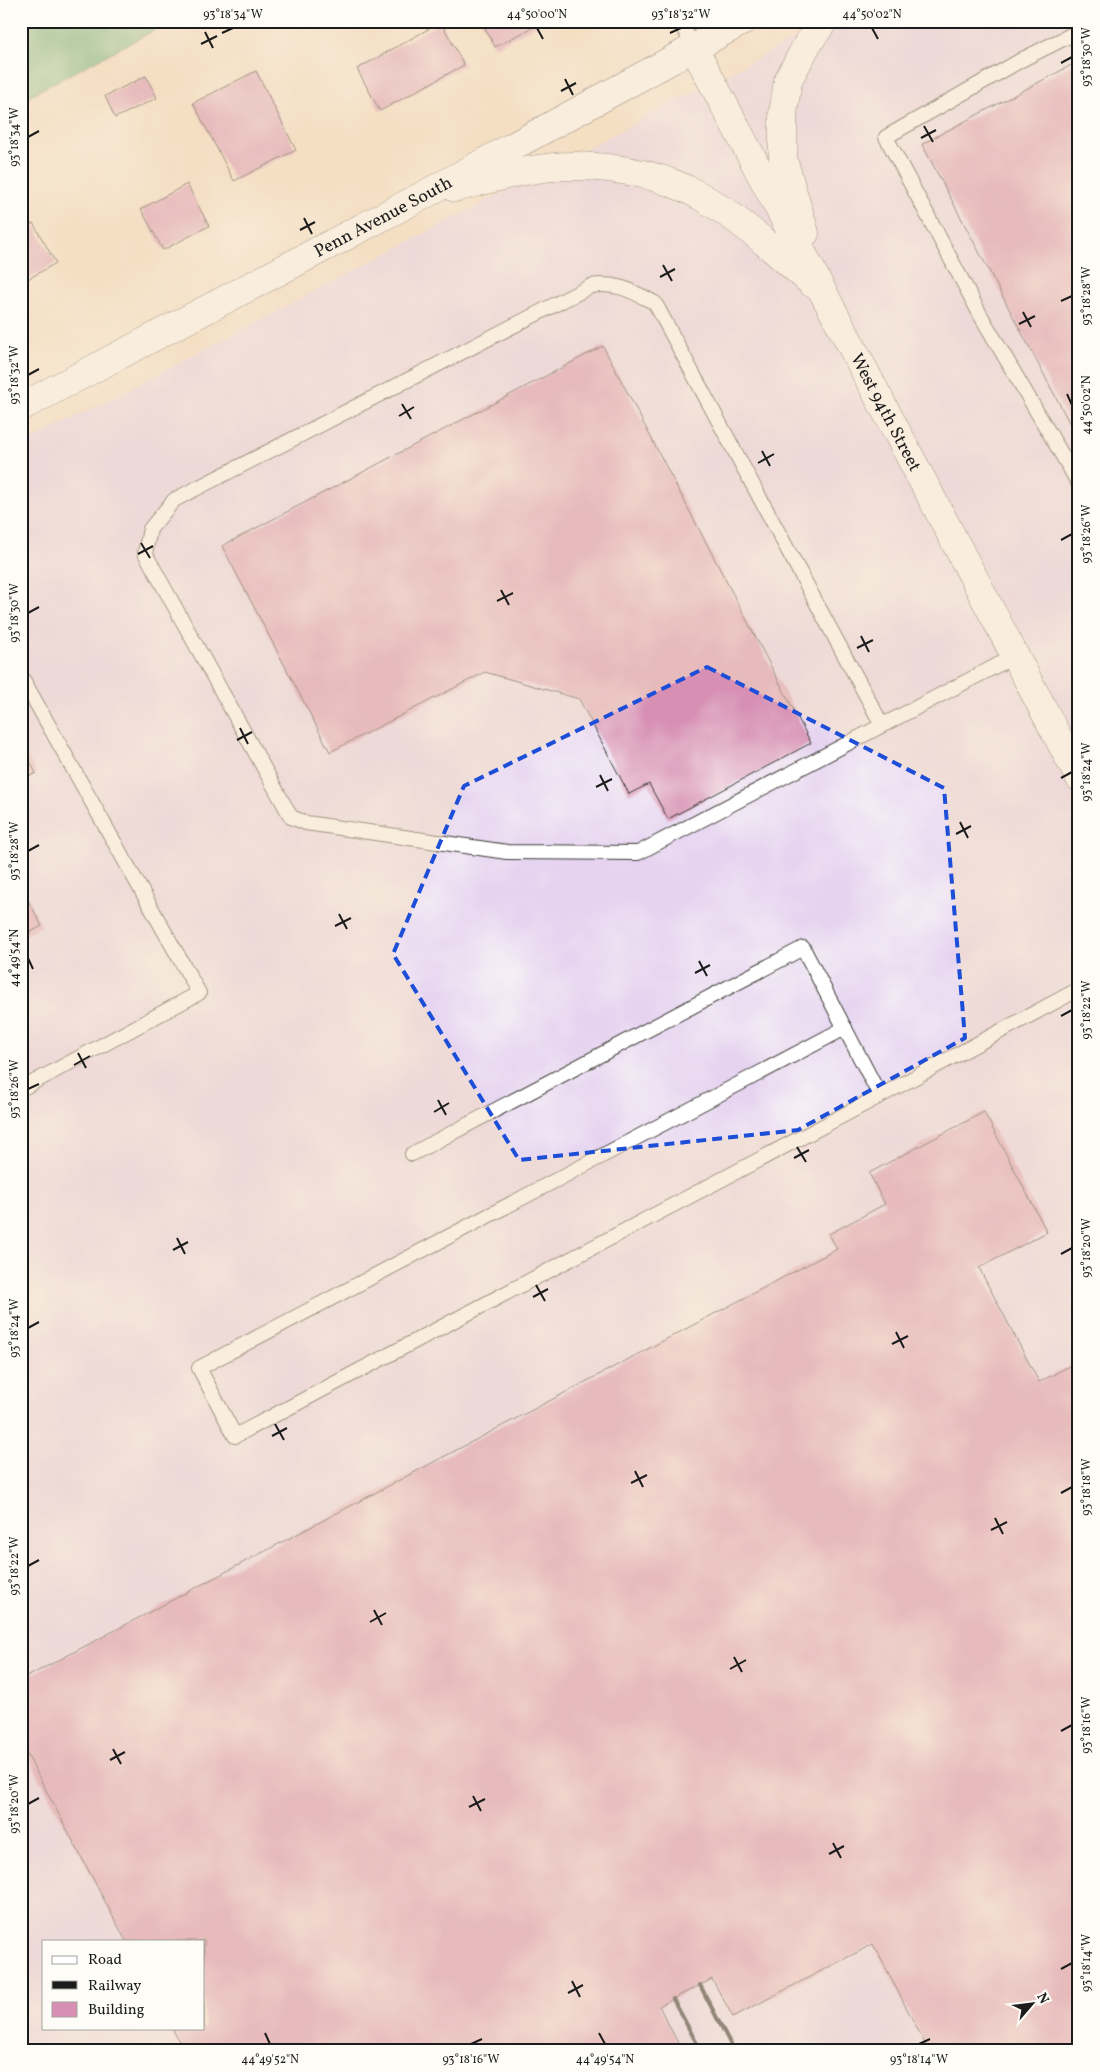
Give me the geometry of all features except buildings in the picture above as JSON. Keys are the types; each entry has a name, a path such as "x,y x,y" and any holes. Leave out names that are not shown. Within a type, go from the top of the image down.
{"street":[{"name":"Penn Avenue South","path":"21,407 422,196 693,46 743,21"},
{"path":"823,292 783,159 783,114 788,80 808,43 824,21"},
{"name":"West 94th Street","path":"693,46 1015,656 1075,760"},
{"path":"422,196 523,172 577,166 623,171 667,180 702,197 740,222 823,292"}],"lane":[{"path":"680,21 693,46"},
{"path":"1079,31 1022,59 886,137 981,316 1079,484"},
{"path":"882,725 655,303 630,290 608,283 591,286 174,500 150,529 145,553 292,817 306,823 507,852 638,853 1015,656"},
{"path":"21,676 199,993 21,1089"},
{"path":"412,1154 803,948 880,1096"},
{"path":"845,1028 199,1368 235,1436 1079,989"}],"highlighted area":[{"path":"707,667 944,788 965,1038 798,1130 519,1160 393,954 464,786"}],"shaded area":[{"path":"829,21 1079,21 1079,2051 21,2051 21,446"}],"green space":[{"path":"21,21 172,21 21,100"}],"railway":[{"path":"700,1985 734,2051"},
{"path":"673,1999 701,2051"}]}
